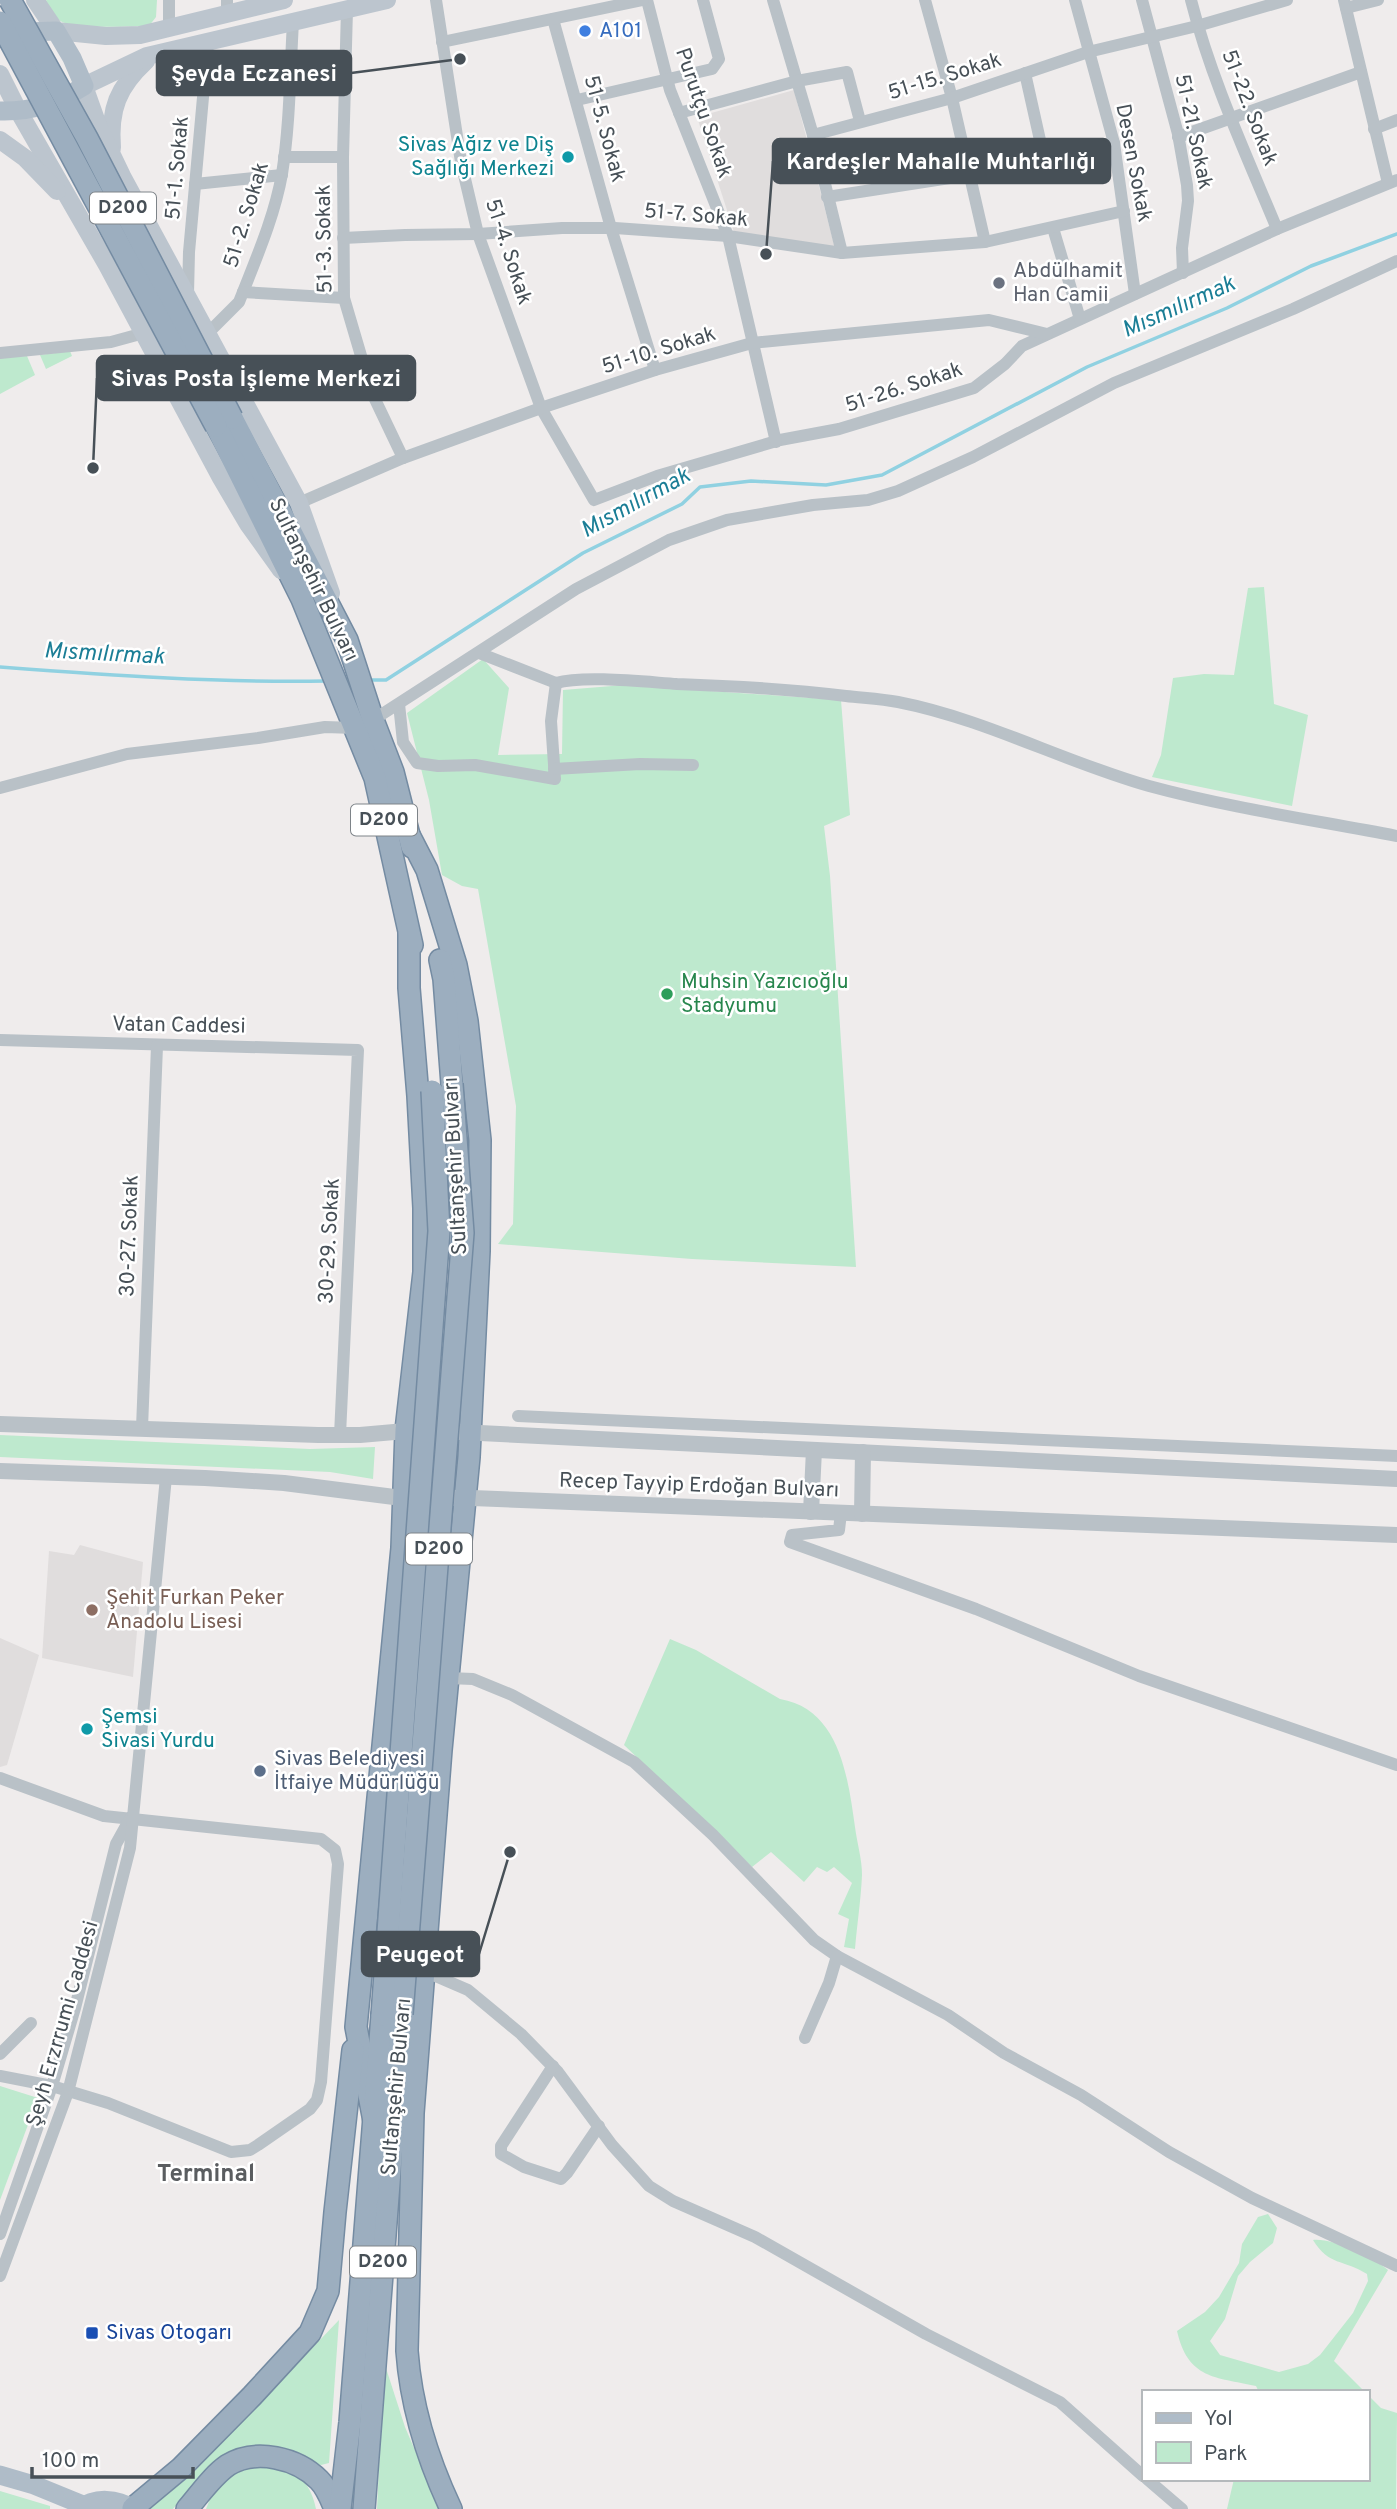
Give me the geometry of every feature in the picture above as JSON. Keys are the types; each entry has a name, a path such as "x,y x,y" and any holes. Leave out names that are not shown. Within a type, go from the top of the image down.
{"highway":[{"name":"Sultanşehir Bulvarı","path":"10,0 87,138 224,422 319,644 393,772 444,979 463,1233 392,2015 373,2121 350,2423 338,2509"},
{"name":"Sultanşehir Bulvarı","path":"0,22 347,640 420,984 432,1091 439,1230 364,2509"},
{"path":"409,835 427,870 456,965 467,1021 480,1140 479,1251 465,1499 447,1678 413,2113 407,2351 409,2381 420,2430 451,2509"},
{"path":"134,2508 181,2468 310,2333 328,2291 402,1548 406,1430 424,1272 424,1208 409,988 409,934"},
{"path":"356,2027 373,2121"},
{"path":"373,2386 413,2113"},
{"path":"192,2506 228,2466 257,2455 282,2459 313,2475 328,2491 338,2509"}],"main road":[{"path":"35,0 72,58 113,158 299,503 347,640"},
{"path":"0,44 27,32 56,31 124,36 169,29 227,7 284,0"},
{"path":"9,111 54,103 127,64 153,55 387,0"},
{"path":"113,158 111,121 115,105 128,80 153,55"},
{"path":"0,74 9,111 75,209 240,510 302,599"},
{"path":"0,140 25,158 75,209"},
{"path":"0,2475 34,2485 81,2507 106,2500 119,2501 134,2508"}],"street":[{"path":"169,0 169,29"},
{"name":"51-4. Sokak","path":"436,0 461,162 478,234 541,408 594,500"},
{"path":"442,41 645,0"},
{"name":"Purutçu Sokak","path":"645,0 679,113 728,236 776,442"},
{"path":"577,100 712,69 719,59 703,0"},
{"path":"773,0 813,135 842,253"},
{"path":"925,0 952,99 985,242"},
{"name":"Desen Sokak","path":"1074,0 1114,143 1135,294"},
{"name":"51-21. Sokak","path":"1142,0 1178,137 1188,201 1182,248 1183,273"},
{"name":"51-22. Sokak","path":"1191,0 1197,26 1231,118 1277,229"},
{"path":"1378,0 1345,4 1374,128 1393,181"},
{"name":"51-15. Sokak","path":"813,135 952,99 1088,52 1197,26 1281,1"},
{"name":"51-3. Sokak","path":"347,9 343,158 344,298 372,393 403,458"},
{"name":"51-5. Sokak","path":"553,19 611,228 655,370"},
{"name":"51-2. Sokak","path":"207,334 239,302 258,254 282,175 293,22"},
{"name":"51-1. Sokak","path":"188,298 189,252 208,42"},
{"path":"679,113 797,81 847,72 860,121"},
{"path":"1178,137 1361,72"},
{"path":"1026,73 1044,159"},
{"path":"1374,128 1397,120"},
{"path":"827,197 969,175 1114,143"},
{"path":"284,157 343,158"},
{"path":"195,184 282,175"},
{"name":"51-26. Sokak","path":"594,500 657,476 776,442 839,429 974,388 1006,365 1021,346 1277,229 1393,181"},
{"name":"51-7. Sokak","path":"343,238 611,228 728,236 842,253 985,242 1124,211"},
{"path":"1053,228 1080,319"},
{"path":"0,788 127,754 325,727 399,704 576,589 668,540 727,520 813,505 869,500 898,491 973,457 1114,383 1293,309 1397,261"},
{"path":"243,292 344,298"},
{"name":"51-10. Sokak","path":"299,503 403,458 541,408 655,370 752,344 989,320 1047,334"},
{"path":"0,353 111,342 144,333"},
{"path":"479,653 556,683 608,681 800,690 898,702 973,723 1087,766 1156,788 1397,836"},
{"path":"399,704 403,742 417,763 438,766 475,765 555,779 551,721 556,683"},
{"path":"554,769 640,764 693,765"},
{"name":"Vatan Caddesi","path":"0,1040 358,1050"},
{"name":"30-27. Sokak","path":"142,1428 157,1046"},
{"name":"30-29. Sokak","path":"340,1435 358,1050"},
{"path":"518,1416 1397,1457"},
{"name":"Recep Tayyip Erdoğan Bulvarı","path":"0,1424 340,1435 406,1430 469,1432 1397,1479"},
{"path":"841,1451 844,1431"},
{"path":"811,1512 814,1450"},
{"path":"862,1514 863,1452"},
{"name":"Recep Tayyip Erdoğan Bulvarı","path":"0,1471 284,1483 402,1498 1397,1535"},
{"name":"Şeyh Erzrrumi Caddesi","path":"0,2276 68,2092 127,1859 166,1477"},
{"path":"841,1513 839,1530 792,1535 790,1542 976,1609 1139,1676 1397,1765"},
{"path":"447,1678 473,1679 512,1695 634,1762 713,1835 814,1940 837,1956 947,2015 1004,2053 1081,2095 1181,2158 1252,2197 1397,2266"},
{"path":"0,1778 104,1816 321,1839 335,1850 338,1864 317,2100 298,2119 250,2150 231,2152 108,2103 52,2086 0,2076"},
{"name":"Şeyh Erzrrumi Caddesi","path":"0,2234 52,2086 75,2008 116,1844 131,1817"},
{"path":"805,2038 829,1983 837,1956"},
{"path":"425,1972 468,1990 522,2034 553,2066 625,2160 649,2186 673,2201 755,2236 926,2334 1060,2402 1142,2475"},
{"path":"0,2053 31,2023"},
{"path":"553,2066 501,2146 501,2154 524,2166 561,2179 599,2126"},
{"path":"1149,2481 1182,2509"}],"shaded area":[{"path":"794,90 835,248 734,232 697,117"},
{"name":"Şehit Furkan Peker Anadolu Lisesi","path":"80,1545 143,1562 133,1677 42,1658 49,1551 74,1555"},
{"path":"0,1638 39,1655 7,1765 0,1767"}],"green space":[{"path":"157,0 156,17 149,26 76,25 59,20 45,1"},
{"path":"70,351 72,356 46,369 40,355"},
{"path":"27,356 35,375 0,394 0,358"},
{"path":"1264,587 1274,704 1308,715 1292,806 1152,777 1161,755 1173,678 1204,674 1234,675 1248,588"},
{"name":"Muhsin Yazıcıoğlu Stadyumu","path":"483,659 509,688 498,755 562,754 563,690 624,685 841,700 850,815 824,826 830,876 856,1267 692,1259 498,1244 513,1224 516,1106 478,889 462,886 442,875 429,800 407,713"},
{"path":"0,1435 310,1449 375,1447 373,1479 330,1472 0,1457"},
{"path":"670,1639 696,1650 780,1699 800,1705 816,1716 828,1731 837,1748 849,1788 861,1863 855,1949 844,1947 849,1919 838,1914 852,1883 834,1867 827,1872 817,1867 804,1882 771,1852 752,1867 624,1745"},
{"path":"0,2086 38,2098 0,2200"},
{"path":"1268,2214 1277,2228 1273,2243 1238,2276 1225,2319 1210,2341 1220,2355 1279,2372 1308,2364 1320,2355 1353,2313 1368,2281 1367,2274 1331,2258 1313,2240 1342,2245 1363,2254 1388,2270 1334,2361 1363,2390 1258,2390 1256,2386 1205,2373 1188,2359 1177,2331 1205,2312 1219,2297 1239,2263 1242,2244 1258,2217"},
{"path":"339,2320 329,2463 321,2465 269,2451 200,2479 173,2509 150,2509 192,2474"},
{"path":"384,2362 405,2427 440,2509 377,2509"},
{"path":"1369,2396 1381,2408 1397,2413 1396,2509 1227,2509 1234,2481 1369,2481"},
{"path":"267,2465 300,2478 309,2490 316,2509 206,2509 212,2494 237,2470"},
{"path":"0,2491 50,2506 50,2509 0,2509"}],"waterway":[{"name":"Mısmılırmak","path":"369,680 386,680 583,553 682,504 700,487 751,481 826,485 882,475 1087,367 1227,308 1311,266 1397,234"},
{"name":"Mısmılırmak","path":"0,667 204,680 326,681"}],"place":[{"name":"A101","path":"585,31"},
{"name":"Şeyda Eczanesi","path":"460,59"},
{"name":"Sivas Ağız ve Diş Sağlığı Merkezi","path":"568,157"},
{"name":"Kardeşler Mahalle Muhtarlığı","path":"766,254"},
{"name":"Abdülhamit Han Camii","path":"999,283"},
{"name":"Sivas Posta İşleme Merkezi","path":"93,468"},
{"name":"Muhsin Yazıcıoğlu Stadyumu","path":"667,994"},
{"name":"Şehit Furkan Peker Anadolu Lisesi","path":"92,1610"},
{"name":"Şemsi Sivasi Yurdu","path":"87,1729"},
{"name":"Sivas Belediyesi İtfaiye Müdürlüğü","path":"260,1771"},
{"name":"Peugeot","path":"510,1852"},
{"name":"Sivas Otogarı","path":"92,2333"}],"district":[{"name":"Terminal","path":"206,2175"}]}
